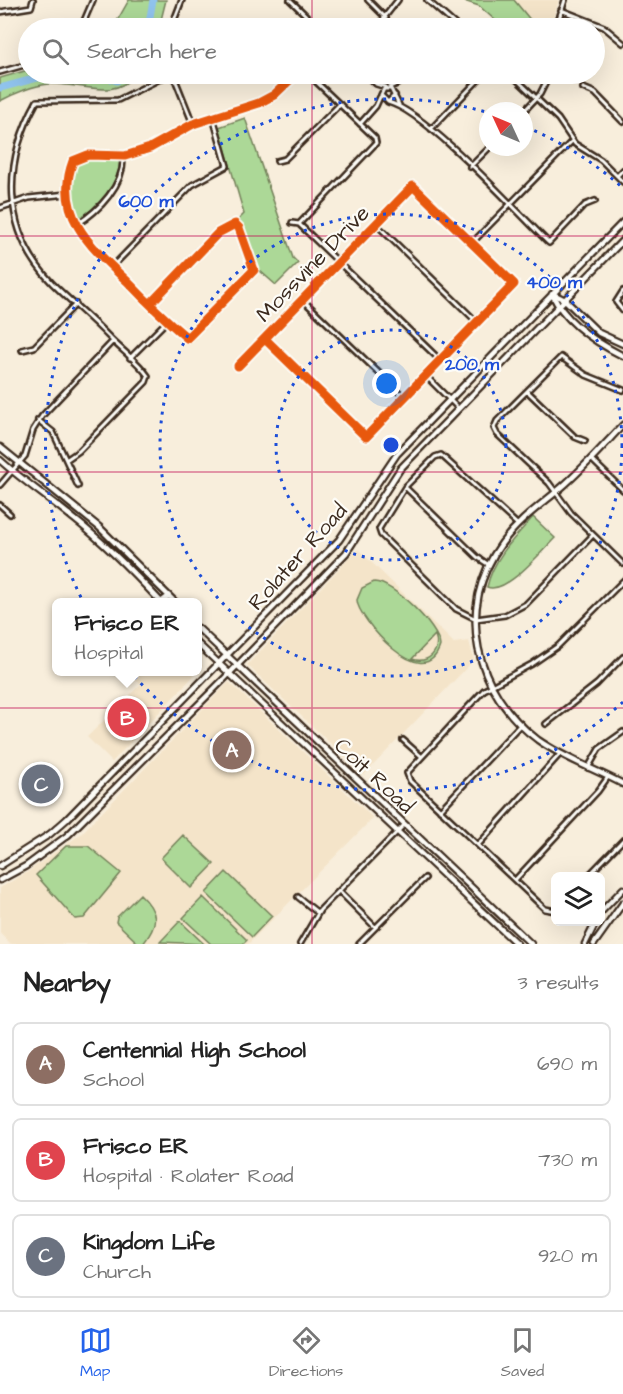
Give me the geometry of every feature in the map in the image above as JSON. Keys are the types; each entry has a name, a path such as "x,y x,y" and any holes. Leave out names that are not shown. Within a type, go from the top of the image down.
{"main road":[{"name":"Rolater Road","path":"0,866 20,855 73,813 220,665 339,540 397,454 623,222"},
{"name":"Rolater Road","path":"0,880 26,866 81,822 229,674 349,549 400,469 623,240"},
{"path":"552,294 565,300 585,322 608,338 623,344 621,355 603,346 558,307 552,294"},
{"path":"603,346 608,338"},
{"path":"623,425 591,459 518,525 502,544 489,565 480,591 476,619 478,652 491,686 503,705 521,724 560,754 623,784"},
{"path":"0,447 118,544 169,596 167,598"},
{"path":"0,460 75,519 156,598"},
{"path":"339,540 349,549"},
{"path":"110,552 118,544"},
{"path":"289,593 298,603"},
{"name":"Coit Road","path":"202,632 531,944"},
{"name":"Coit Road","path":"202,648 516,944"},
{"path":"164,721 168,735"},
{"path":"127,759 136,768"},
{"path":"330,768 336,761"},
{"path":"73,813 81,822"},
{"path":"20,855 26,866"},
{"path":"605,907 623,889"},
{"path":"594,944 611,916 623,903 615,896"},
{"path":"480,910 487,903"},
{"path":"605,914 611,916"},
{"path":"585,944 594,926"}],"street":[{"path":"0,12 31,7 33,0"},
{"path":"85,18 93,0"},
{"path":"175,18 182,0"},
{"path":"290,0 309,18"},
{"path":"368,0 386,18 398,0"},
{"path":"427,0 447,18"},
{"path":"559,18 565,0"},
{"path":"561,10 581,18"},
{"path":"605,28 623,43"},
{"path":"0,72 18,67"},
{"path":"66,460 79,451 146,382 147,374 52,283 35,261 23,237 12,203 11,179 15,153 37,101 118,100 151,84"},
{"path":"176,84 193,124"},
{"path":"150,304 218,233 235,224 254,270 188,338 150,304 88,243 76,225 68,194 68,175 75,158 88,155 123,156 150,148 193,124 244,108 274,95 286,84"},
{"path":"299,224 376,142 319,84"},
{"path":"376,84 388,88 395,94 399,106"},
{"path":"376,84 387,102 399,106 431,129 549,243 585,205 595,201"},
{"path":"360,124 376,106 381,95 397,84"},
{"path":"376,106 393,100 399,84"},
{"path":"431,129 474,84"},
{"path":"522,84 558,119 572,141 601,160 623,182"},
{"path":"533,102 545,84"},
{"path":"583,88 595,93 623,122"},
{"path":"277,161 285,159 340,104"},
{"path":"112,267 192,185 227,166 213,117"},
{"path":"265,339 366,437 514,284 472,243 572,141"},
{"path":"76,225 116,186 122,172 123,156"},
{"path":"470,167 481,156"},
{"path":"617,176 623,170"},
{"name":"Mossvine Drive","path":"238,366 413,186 472,243"},
{"path":"0,208 29,198 68,194"},
{"path":"292,223 299,224 441,360"},
{"path":"376,224 477,322"},
{"path":"623,291 616,302 623,311"},
{"path":"303,300 404,397"},
{"path":"22,350 34,347 76,304"},
{"path":"130,358 167,320"},
{"path":"0,485 25,456 38,420 113,342"},
{"path":"623,390 586,375 563,357 557,360 497,421 494,428 496,433 556,492 567,509 623,564"},
{"path":"425,375 459,408"},
{"path":"527,391 575,437 585,441"},
{"path":"38,420 53,432 78,486"},
{"path":"518,525 441,454 435,457 405,487 379,532 456,609 476,619 505,615 526,604 593,535"},
{"path":"591,459 623,490"},
{"path":"405,487 477,557 489,565"},
{"path":"0,505 10,514"},
{"path":"551,910 545,909 440,810 410,781 407,774 478,696 558,646 623,581"},
{"path":"546,724 597,684 623,657"},
{"path":"440,810 521,724"},
{"path":"588,768 599,749 623,732"},
{"path":"404,740 421,756"},
{"path":"478,845 560,754"},
{"path":"515,880 598,791 608,776"},
{"path":"300,944 318,913 404,825"},
{"path":"592,872 623,840"},
{"path":"359,944 425,878"},
{"path":"339,891 375,927"},
{"path":"298,897 318,913"}],"shaded area":[{"path":"514,0 559,0 553,18 529,18"},
{"path":"358,549 454,643 469,641 474,660 364,775 247,665"},
{"path":"133,676 193,676 112,762 87,737 141,684"},
{"path":"229,682 373,818 248,944 11,944 0,933 0,888 26,873 81,834"}],"green space":[{"path":"129,0 166,0 162,18 119,18"},
{"path":"461,0 514,0 529,18 493,18 479,6"},
{"path":"18,73 18,84 49,84 24,90 0,101 0,78"},
{"path":"61,84 123,84 107,89"},
{"path":"245,118 293,258 298,263 276,285 259,270 239,219 244,214 219,127"},
{"path":"78,159 120,161 116,178 106,194 92,209 78,219 71,207 69,180"},
{"path":"533,517 555,538 533,561 504,585 495,588 487,587 499,558"},
{"path":"374,582 382,584 403,597 424,617 438,638 440,646 432,659 420,662 407,658 379,636 360,609 357,600 362,588","holes":["435,635 436,641 432,655 423,660 412,659"]},
{"path":"183,835 214,864 191,888 161,858"},
{"path":"66,846 88,846 121,873 84,918 75,919 36,875"},
{"path":"226,872 272,916 252,937 206,893"},
{"path":"140,894 151,907 155,918 152,930 143,944 139,944 116,922 117,917"},
{"path":"203,897 247,940 243,944 211,944 183,918"},
{"path":"180,921 204,944 160,942"}],"waterway":[{"path":"150,18 153,0"},
{"path":"0,88 18,83"}],"cycle path":[{"path":"150,304 218,233 235,224 239,228 254,270 187,338 156,310 101,256 79,228 72,214 68,197 68,180 73,161 88,155 125,156 150,148 193,124 259,103 274,95 286,84"},
{"path":"238,366 413,186 514,284 366,437 265,339"}],"place":[{"name":"Frisco ER","path":"127,718"},
{"name":"Centennial High School","path":"232,750"},
{"name":"Kingdom Life","path":"41,784"}]}
